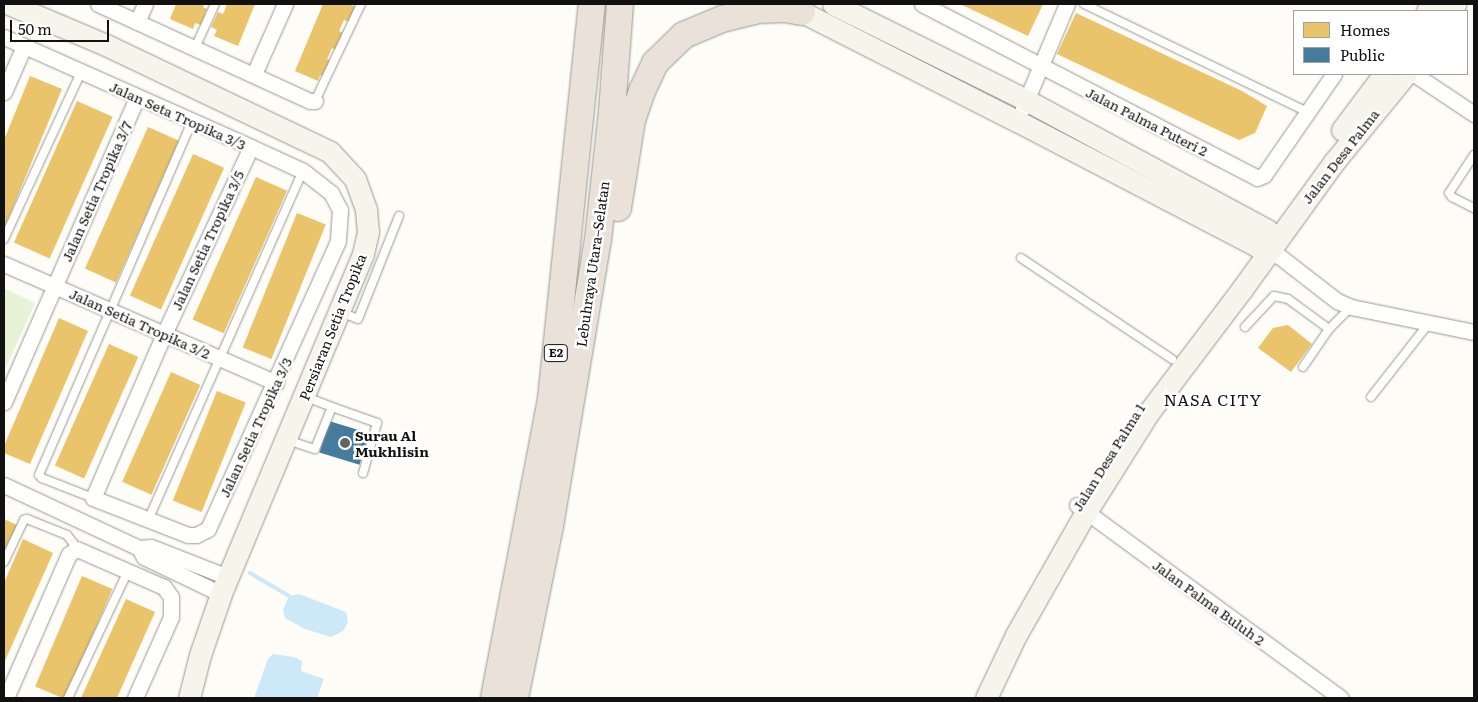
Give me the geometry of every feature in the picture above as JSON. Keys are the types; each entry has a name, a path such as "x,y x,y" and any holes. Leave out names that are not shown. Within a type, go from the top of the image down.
{"highway":[{"name":"Lebuhraya Utara–Selatan","path":"494,698 551,399 592,4"},
{"name":"Lebuhraya Utara–Selatan","path":"515,698 550,526 598,240 612,111 620,4"},
{"path":"550,526 569,484 578,448 632,120 642,90 655,63 684,35 722,19 757,10 785,9 802,12"}],"street":[{"name":"Persiaran Setia Tropika","path":"9,4 106,45 330,152 344,164 355,178 362,194 368,232 363,254 224,585 200,656 189,698"},
{"path":"98,4 310,101 315,101"},
{"path":"137,22 145,4"},
{"path":"254,74 285,4"},
{"path":"833,4 1026,100 1269,245 1337,301 1351,307 1474,332"},
{"name":"Jalan Palma Puteri 2","path":"922,4 1257,178 1264,175 1333,75"},
{"path":"1017,121 1067,4"},
{"path":"802,12 1017,121 1269,245"},
{"name":"Jalan Seta Tropika 3/3","path":"4,37 303,171 331,193 340,210"},
{"path":"4,92 24,46"},
{"name":"Jalan Desa Palma","path":"1269,245 1383,75"},
{"name":"Jalan Desa Palma","path":"1269,245 1405,75"},
{"path":"1416,75 1474,114"},
{"name":"Jalan Setia Tropika 3/7","path":"4,402 138,97"},
{"name":"Jalan Setia Tropika 3/5","path":"94,498 164,334 250,147"},
{"name":"Jalan Setia Tropika 3/3","path":"94,498 149,518 188,535 196,535 208,529 276,383 338,241 340,210"},
{"name":"Jalan Desa Palma 1","path":"986,698 1016,635 1116,441 1172,359 1269,245"},
{"name":"Jalan Desa Palma 1","path":"971,698 1081,509 1269,245"},
{"name":"Jalan Setia Tropika 3/2","path":"4,264 276,383"},
{"path":"4,485 139,548 151,547 182,567 224,585"},
{"name":"Jalan Palma Buluh 2","path":"1081,509 1341,698"},
{"path":"6,698 71,552 81,550 164,587 171,597 173,604 171,617 135,698"}],"lane":[{"path":"196,48 215,4"},
{"path":"315,101 361,4"},
{"path":"1084,4 1307,112"},
{"path":"4,239 80,72"},
{"path":"94,498 42,478 39,475 192,122"},
{"path":"1474,155 1449,193 1452,198 1474,208"},
{"path":"149,518 303,171"},
{"path":"340,312 358,319 400,216"},
{"path":"1021,258 1172,359"},
{"path":"1245,327 1274,296 1288,299 1329,329"},
{"path":"1303,367 1329,329 1351,307"},
{"path":"1371,398 1429,323"},
{"path":"304,396 377,423 363,473"},
{"path":"285,440 315,449 332,407"},
{"path":"4,562 24,520 27,519 67,534 72,542 71,552"},
{"path":"68,698 128,571"}],"green space":[{"path":"4,288 35,303 4,372"}],"water":[{"path":"299,594 346,612 348,622 343,631 331,637 305,629 285,618 283,610 289,596"},
{"path":"273,654 294,657 302,661 301,671 324,679 317,698 254,698 268,659"}],"building: Homes":[{"path":"176,4 204,4 203,7 207,9 201,25 195,23 193,29 170,19"},
{"path":"227,4 255,4 238,46 214,36 217,30 211,27 218,12 223,14"},
{"path":"323,4 350,4 355,7 349,22 344,20 339,31 343,33 336,50 332,48 327,59 332,61 325,78 320,75 318,81 295,71"},
{"path":"960,4 1043,4 1028,36"},
{"path":"1076,13 1242,91 1267,106 1255,133 1239,140 1057,54"},
{"path":"30,76 62,89 4,229 4,140"},
{"path":"77,101 113,117 50,258 14,243"},
{"path":"148,127 179,141 116,282 85,269"},
{"path":"193,154 224,168 161,309 130,296"},
{"path":"256,177 287,191 224,333 193,320"},
{"path":"297,213 326,225 271,359 243,347"},
{"path":"59,318 88,331 30,464 4,453 4,446"},
{"path":"1288,325 1312,344 1291,372 1258,348 1273,328"},
{"path":"109,344 138,357 84,479 55,466"},
{"path":"171,372 200,385 151,495 122,482"},
{"path":"217,391 246,403 202,512 173,500"},
{"path":"4,519 17,525 4,555"},
{"path":"23,539 53,553 4,663 4,583"},
{"path":"82,576 112,589 66,698 35,686"},
{"path":"126,599 155,612 117,698 81,698"}],"building: Public":[{"name":"Surau Al Mukhlisin","path":"329,421 369,433 360,465 319,453"}],"waterway":[{"path":"250,573 289,596"}],"place":[{"name":"Surau Al Mukhlisin","path":"345,443"}],"district":[{"name":"NASA CITY","path":"1213,399"}]}
